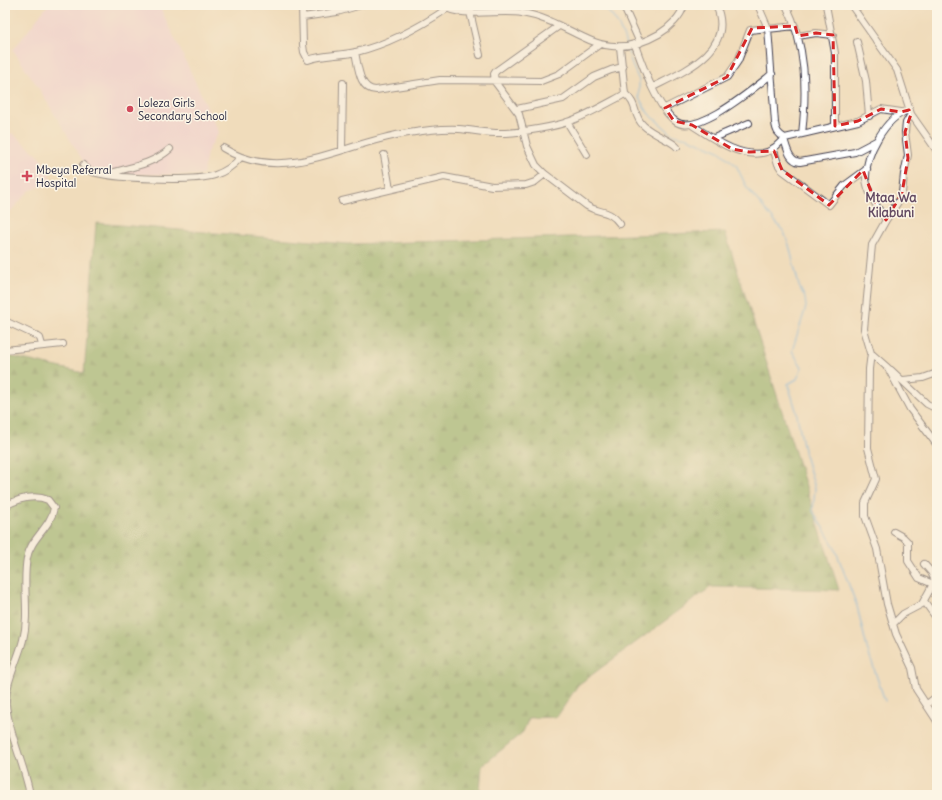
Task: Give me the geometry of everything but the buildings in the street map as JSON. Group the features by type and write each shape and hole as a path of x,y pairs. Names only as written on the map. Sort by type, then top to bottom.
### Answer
{"street":[{"path":"302,5 304,52 308,60 315,57 356,52 403,35 448,8"},
{"path":"303,17 337,12 361,5"},
{"path":"441,5 448,8 470,12 522,13 559,26 600,44 620,47 635,45 667,28 678,17 684,5"},
{"path":"623,5 635,45 653,87 674,121 681,124 692,125 738,151 759,153 767,152 784,139 858,121 881,109 910,112"},
{"path":"653,87 693,66 708,53 721,29 721,18 716,5"},
{"path":"758,5 768,29 776,130 784,139 791,158 795,162 800,162 855,152 876,141"},
{"path":"786,5 796,26 806,85 802,134"},
{"path":"826,5 833,35 836,73 835,126"},
{"path":"851,5 897,70 910,112 937,151"},
{"path":"470,12 480,55"},
{"path":"559,26 496,71 494,74 495,82 516,109 521,118 529,151 536,165 545,174 587,206 606,211 620,224"},
{"path":"665,108 722,81 733,70 750,30 796,26"},
{"path":"798,36 816,33 833,35"},
{"path":"858,42 866,81 869,116"},
{"path":"356,52 361,79 364,84 373,90 440,80 532,82 549,79 571,67 600,44"},
{"path":"620,47 625,94 634,104 639,120 652,132 674,143 677,147"},
{"path":"516,109 563,99 594,77 611,70 623,68"},
{"path":"692,125 741,99 772,74"},
{"path":"342,83 342,149"},
{"path":"223,148 240,158 265,162 304,162 342,149 420,131 454,129 500,133 567,122 625,94"},
{"path":"886,220 878,208 866,180 867,169 879,134 901,112"},
{"path":"910,112 906,123 905,132 908,158 904,174 902,193 900,200 876,236 871,253 864,325 871,353 869,369 868,448 876,479 864,508 869,528 877,549 887,604 893,624 912,668 916,689 937,721"},
{"path":"567,122 587,155"},
{"path":"714,138 749,123"},
{"path":"773,148 778,164 782,170 796,178 829,205 844,186 867,169"},
{"path":"105,174 147,164 159,158 170,149"},
{"path":"384,155 390,189"},
{"path":"83,165 89,170 105,174 142,178 208,176 229,167 240,158"},
{"path":"342,201 444,177 492,186 526,185 535,182 545,174"},
{"path":"5,321 37,336 40,338 42,345"},
{"path":"5,350 42,345 64,344"},
{"path":"871,353 903,380 927,404 937,409"},
{"path":"888,368 906,401 937,445"},
{"path":"903,380 923,378 937,373"},
{"path":"5,506 21,499 35,497 48,500 54,508 49,520 30,547 26,559 26,628 6,697 8,713 30,795"},
{"path":"894,532 908,542 908,561 919,578 936,584"},
{"path":"924,564 931,572 936,584"},
{"path":"893,624 904,614 924,602 936,584"},
{"path":"924,602 937,620"},
{"path":"926,704 937,696"}],"highlighted area":[{"path":"795,26 798,36 816,33 833,35 835,126 858,121 881,109 901,112 909,110 911,114 905,132 908,158 902,193 886,220 875,202 863,170 829,205 782,170 774,151 749,152 732,149 692,125 674,121 665,108 727,77 752,28"}],"shaded area":[{"name":"Loleza Girls Secondary School","path":"48,5 159,5 219,132 207,152 203,175 91,174 38,87 13,50"},
{"name":"Mbeya Referral Hospital","path":"12,133 39,156 47,167 52,185 44,185 29,191 8,214 5,211 5,136"}],"green space":[{"path":"96,223 348,244 725,232 839,590 711,587 578,685 557,717 529,718 523,732 482,766 480,792 475,795 5,795 5,355 84,373"}],"waterway":[{"path":"598,5 612,16 619,27 626,44"},
{"path":"627,48 632,65 639,80 639,98 648,113 673,135 688,138 719,151 736,165 747,188 784,232 789,245 799,286 805,298 806,307 792,351 802,367 797,379 788,384 796,410 805,455 815,488 813,511 834,546 857,606 867,648 885,701"}],"place":[{"name":"Loleza Girls Secondary School","path":"130,109"},
{"name":"Mbeya Referral Hospital","path":"27,176"}],"district":[{"name":"Mtaa Wa Kilabuni","path":"891,204"}]}
